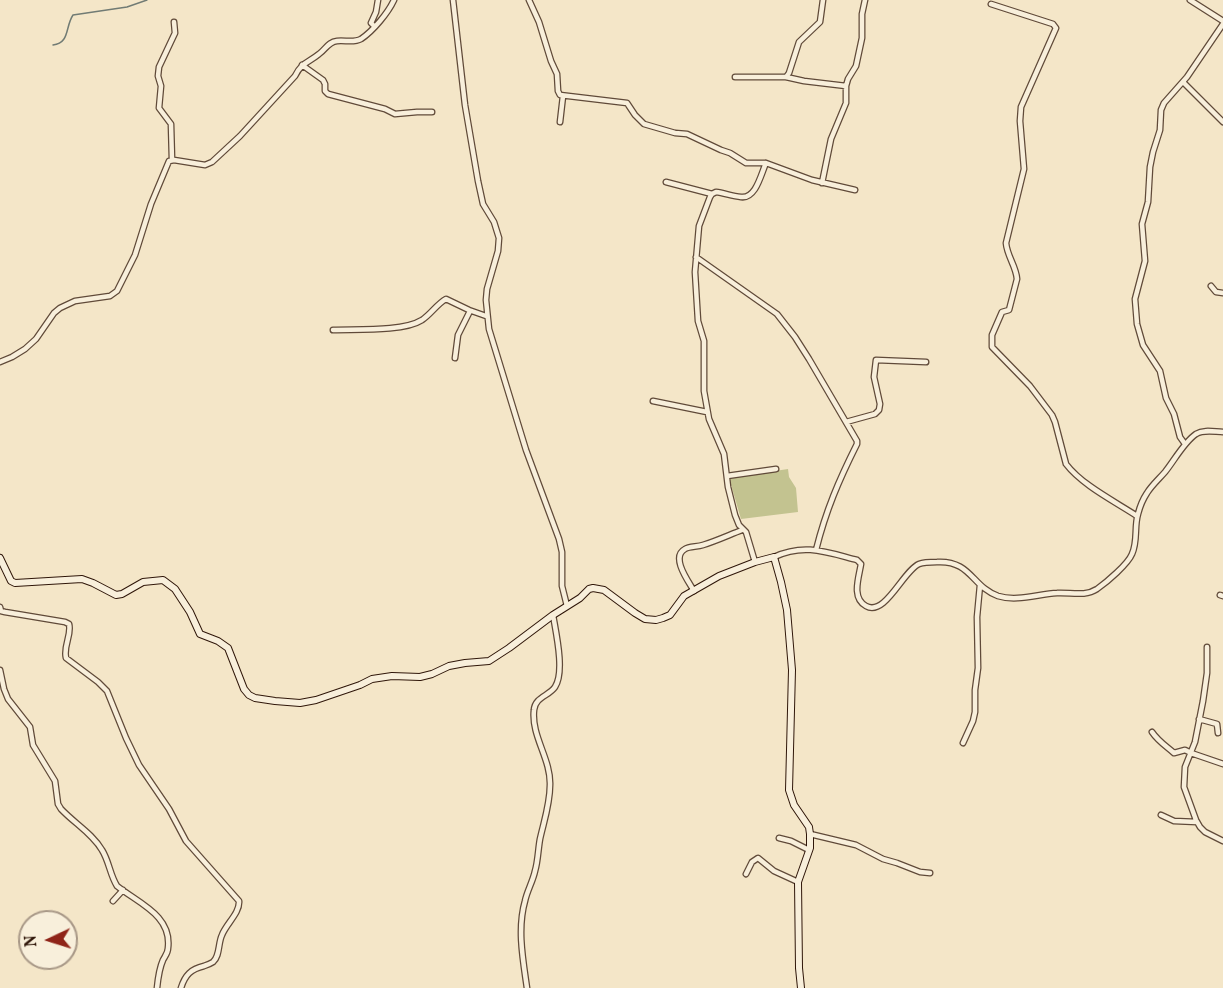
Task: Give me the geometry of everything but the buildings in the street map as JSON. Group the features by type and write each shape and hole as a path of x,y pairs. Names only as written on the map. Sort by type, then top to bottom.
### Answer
{"street":[{"path":"374,26 371,22 378,0"},
{"path":"0,362 25,349 36,339 60,308 75,301 110,296 117,291 135,255 151,204 167,164 172,160 205,165 216,159 255,120 307,60 319,54 331,43 361,38 385,15 394,0"},
{"path":"453,0 465,105 478,182 483,204 494,222 499,238 498,251 486,289 486,316 513,410 561,546 562,586 567,606"},
{"path":"529,0 557,74 558,91 563,96 627,103 644,124 673,133 687,134 728,152 748,164 766,163 810,180 855,190"},
{"path":"786,77 799,42 820,22 823,0"},
{"path":"822,183 831,139 846,101 848,79 856,66 862,38 862,14 865,0"},
{"path":"1185,444 1180,437 1174,414 1166,398 1160,371 1143,345 1137,324 1135,299 1145,261 1142,224 1148,202 1150,167 1160,130 1161,110 1164,103 1183,82 1223,22 1190,0"},
{"path":"991,4 1053,24 1056,28 1021,107 1024,169 1006,243 1017,277 1009,310 1002,312 992,335 992,347 1029,386 1052,415 1069,468 1137,516"},
{"path":"172,160 171,124 159,108 158,73 175,33 174,22"},
{"path":"302,65 323,80 325,91 328,94 385,109 395,114 417,111 432,112"},
{"path":"735,77 786,77 846,86"},
{"path":"1183,82 1223,122"},
{"path":"560,122 563,96"},
{"path":"666,182 712,194 721,193 742,197 750,195 754,190 766,163"},
{"path":"712,194 706,203 699,226 696,257 695,284 698,324 704,340 704,391 712,428 723,451 735,515 742,530 746,532 755,562"},
{"path":"696,257 777,314 809,359 856,439 857,444 826,512 816,550"},
{"path":"1211,286 1216,292 1223,293"},
{"path":"333,330 391,328 409,325 420,321 446,299 486,316"},
{"path":"455,358 458,335 470,311"},
{"path":"846,422 875,414 879,410 880,404 874,377 876,360 926,362"},
{"path":"653,401 707,412"},
{"path":"0,558 11,581 15,583 82,579 116,594 122,594 142,582 163,580 175,589 190,612 200,634 228,648 246,692 255,698 300,703 316,700 372,679 392,676 420,677 449,666 489,661 589,589 604,590 641,617 656,620 670,615 684,596 719,576 786,551 816,550 859,562 861,564 857,591 866,606 873,608 884,604 905,575 919,564 946,561 964,568 980,585 999,596 1012,598 1058,593 1084,594 1096,590 1132,556 1137,516 1143,500 1180,454 1185,444 1197,433 1223,432"},
{"path":"727,476 776,469"},
{"path":"694,591 680,566 682,551 742,530"},
{"path":"774,557 782,582 787,610 792,670 789,790 794,805 810,834 809,850 798,882 801,988"},
{"path":"963,743 975,712 980,585"},
{"path":"0,614 1,607"},
{"path":"1,607 1,610 5,612 69,624 66,658 107,691 139,765 169,809 186,841 239,901 238,908 221,937 215,959 210,964 190,971 181,988"},
{"path":"527,988 522,918 524,902 536,869 550,784 546,760 535,728 533,711 536,703 554,690 558,679 559,655 553,615"},
{"path":"1207,647 1207,674 1195,742 1185,767 1184,787 1202,830 1223,841"},
{"path":"0,670 8,699 30,727 33,745 55,781 58,804 61,809 98,843 107,859 115,884 162,920 168,949 160,970 157,988"},
{"path":"1199,719 1216,723 1218,734"},
{"path":"1152,732 1157,741 1165,744 1174,753 1184,750 1223,764"},
{"path":"1161,815 1174,821 1197,822"},
{"path":"810,834 856,845 886,860 920,872 930,873"},
{"path":"779,838 809,850"},
{"path":"746,874 752,862 758,858 774,871 798,882"},
{"path":"113,901 123,890"}],"green space":[{"path":"788,469 789,477 796,488 798,512 741,519 729,478"}],"waterway":[{"path":"53,45 65,38 73,15 127,7 147,0"}]}
